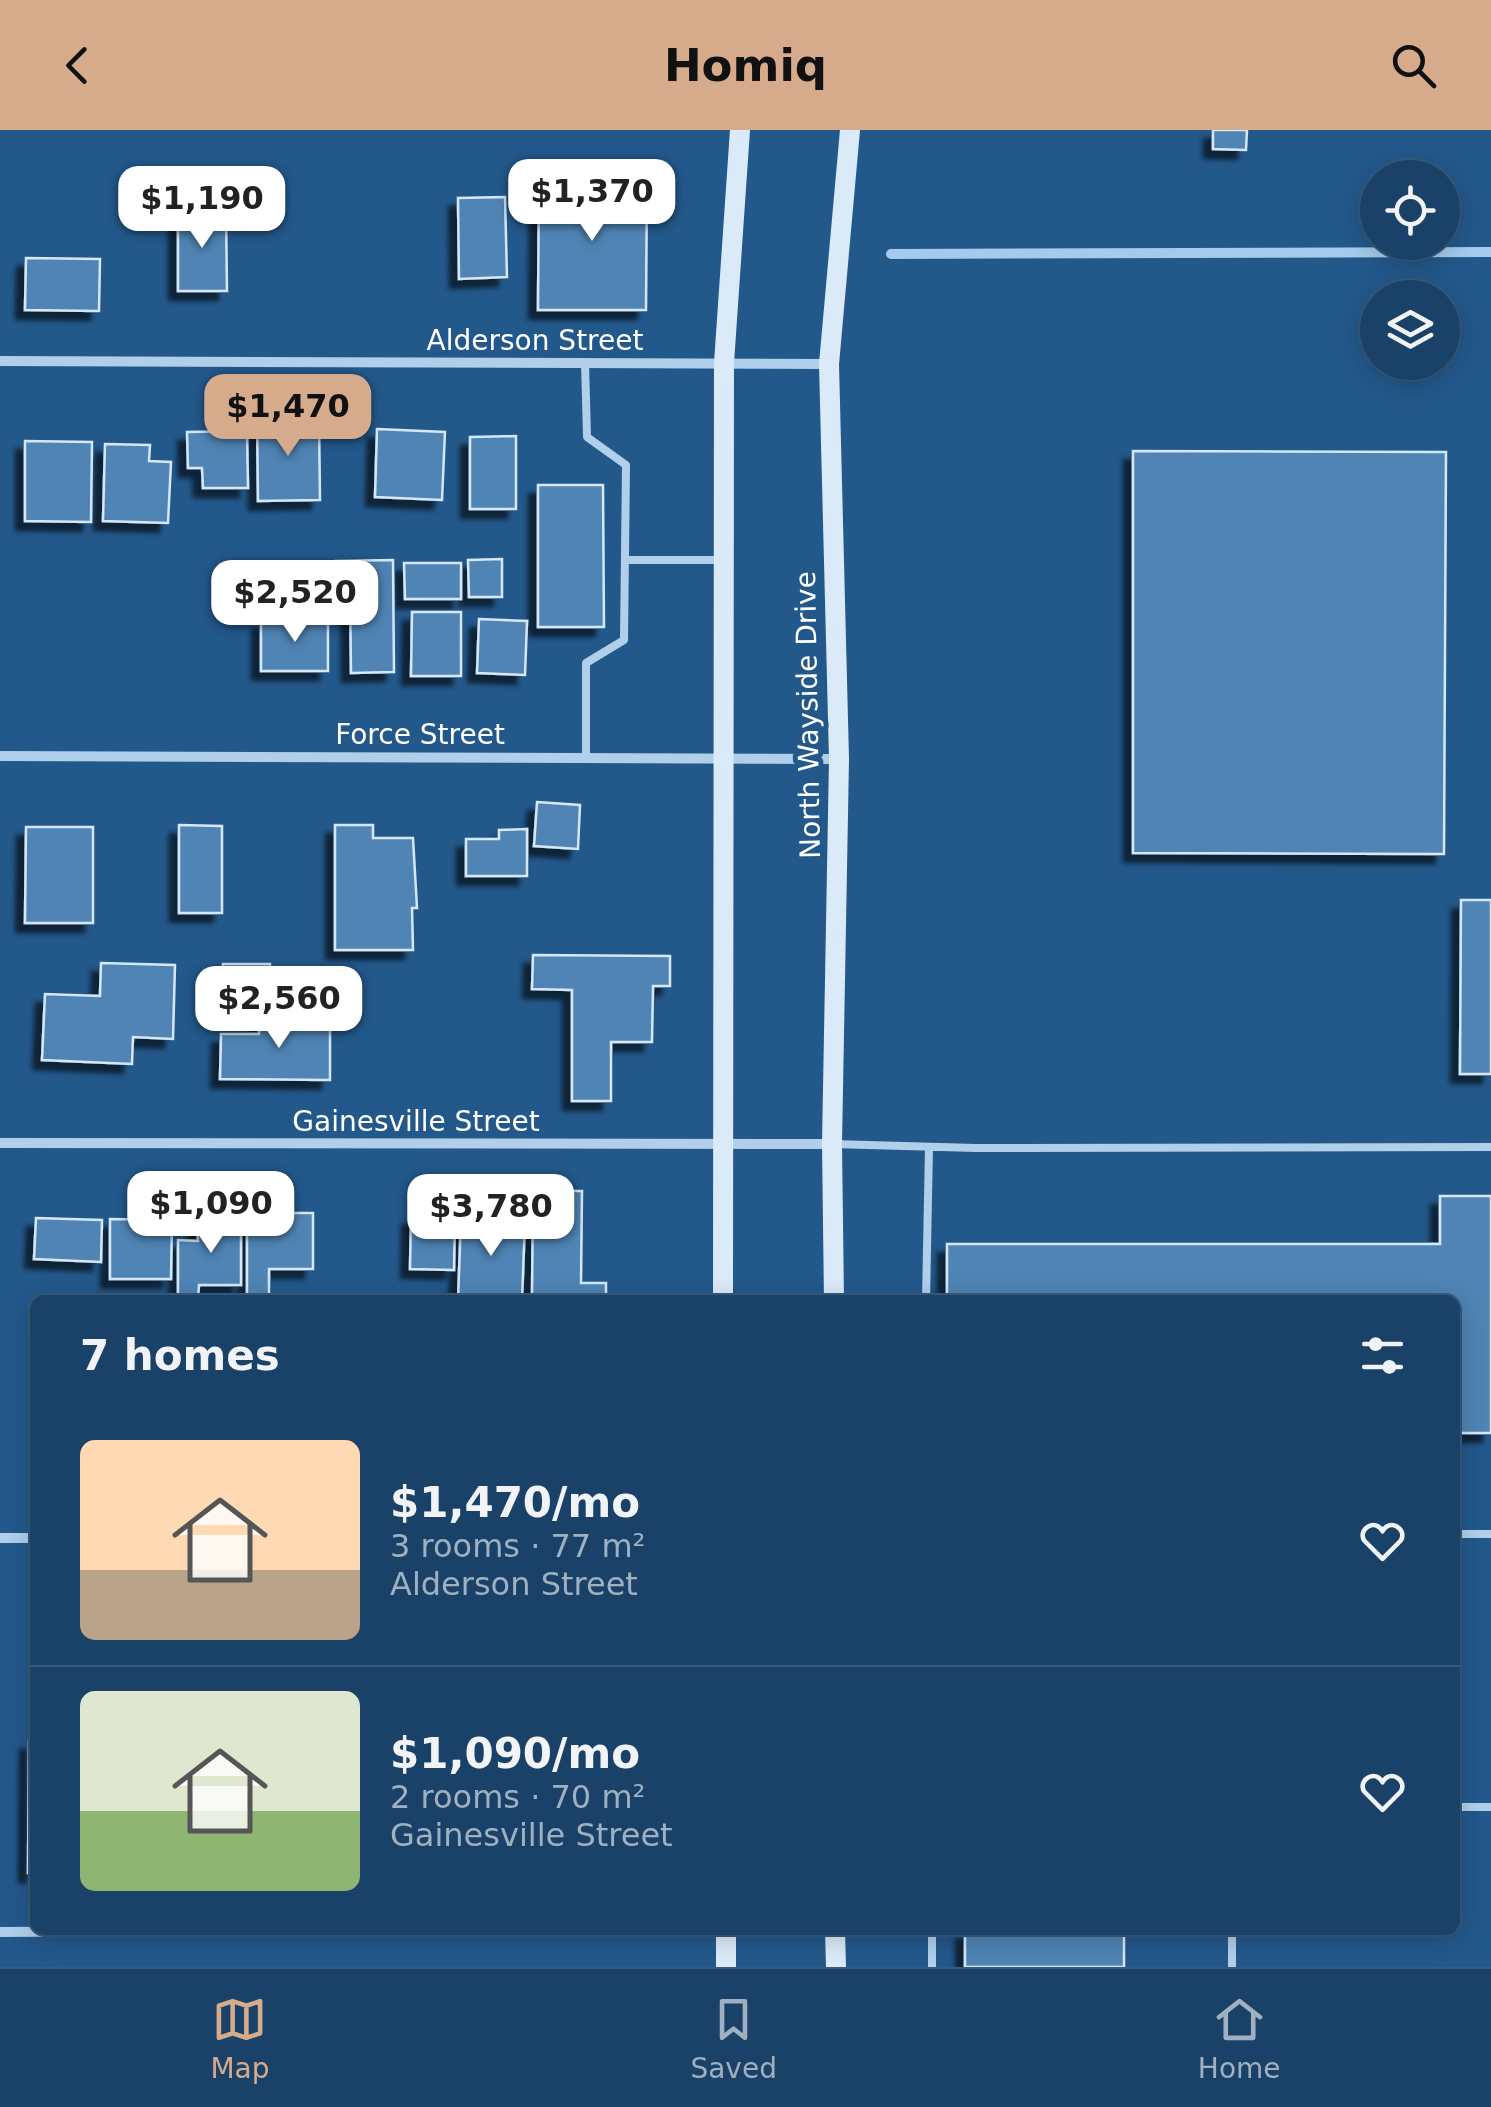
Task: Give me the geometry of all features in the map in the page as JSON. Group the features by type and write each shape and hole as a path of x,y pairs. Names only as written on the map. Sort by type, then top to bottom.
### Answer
{"main road":[{"path":"724,1295 724,363 740,130"},
{"name":"North Wayside Drive","path":"834,1295 832,1144 839,759 830,364 850,130"},
{"path":"726,1935 726,1967"},
{"path":"836,1935 836,1967"}],"street":[{"name":"Alderson Street","path":"0,361 830,364"},
{"name":"Force Street","path":"0,756 839,759"},
{"name":"Gainesville Street","path":"0,1143 832,1144"},
{"path":"0,1538 30,1538"},
{"path":"0,1932 30,1932"}],"lane":[{"path":"585,362 587,437 626,465 624,640 586,663 586,756"},
{"path":"625,560 722,560"},
{"path":"832,1144 1491,1147"},
{"path":"926,1295 929,1146"},
{"path":"1460,1534 1491,1534"},
{"path":"1460,1807 1491,1807"},
{"path":"932,1935 932,1967"},
{"path":"1232,1935 1232,1967"}],"building":[{"path":"1213,130 1247,130 1246,150 1213,149"},
{"path":"182,172 248,172 248,206 183,206"},
{"path":"539,178 647,179 646,310 538,310"},
{"path":"505,197 507,277 459,279 458,198"},
{"path":"178,210 226,210 227,291 178,291"},
{"path":"26,258 100,259 99,311 25,310"},
{"path":"319,417 320,500 258,501 257,418"},
{"path":"377,429 445,432 442,500 375,497"},
{"path":"247,431 248,488 203,488 202,468 188,468 187,432"},
{"path":"516,436 516,509 470,509 470,437"},
{"path":"25,441 92,442 91,522 25,521"},
{"path":"105,444 150,445 149,461 171,462 168,523 103,521"},
{"path":"1133,451 1446,452 1444,854 1133,853"},
{"path":"538,485 603,485 604,627 538,627"},
{"path":"502,559 502,597 469,597 468,560"},
{"path":"393,560 394,672 351,673 350,589 336,590 336,561"},
{"path":"404,563 461,563 461,599 405,599"},
{"path":"412,612 461,612 461,676 411,676"},
{"path":"328,619 328,671 261,671 261,620"},
{"path":"479,619 527,621 525,675 477,673"},
{"path":"537,802 580,805 578,849 534,846"},
{"path":"179,825 222,826 222,913 179,913"},
{"path":"335,825 373,825 373,838 413,838 417,908 412,908 413,950 335,950"},
{"path":"26,827 93,827 93,923 25,923"},
{"path":"527,829 527,876 466,876 466,839 499,839 499,830"},
{"path":"1461,900 1491,900 1491,1074 1460,1074"},
{"path":"533,955 670,956 670,986 653,986 652,1042 611,1042 611,1101 572,1101 572,990 532,989"},
{"path":"101,963 175,965 173,1039 133,1037 132,1064 42,1060 45,994 100,996"},
{"path":"223,964 270,964 269,1011 223,1011"},
{"path":"259,1017 330,1017 330,1080 220,1079 221,1034 259,1034"},
{"path":"533,1191 582,1191 581,1283 606,1283 606,1295 532,1295"},
{"path":"1440,1196 1491,1196 1491,1433 1460,1433 1460,1295 947,1295 947,1244 1440,1244"},
{"path":"247,1213 313,1213 313,1269 269,1269 269,1295 247,1295"},
{"path":"411,1216 455,1218 454,1270 410,1269"},
{"path":"36,1218 102,1220 101,1262 34,1259"},
{"path":"197,1218 241,1218 241,1285 199,1285 198,1295 178,1295 178,1240 198,1241"},
{"path":"461,1218 525,1220 522,1295 458,1295"},
{"path":"110,1219 172,1220 171,1279 110,1279"},
{"path":"29,1741 30,1741 30,1873"},
{"path":"965,1935 1124,1935 1124,1967 965,1967"}],"waterway":[{"path":"891,254 1491,252"}]}
